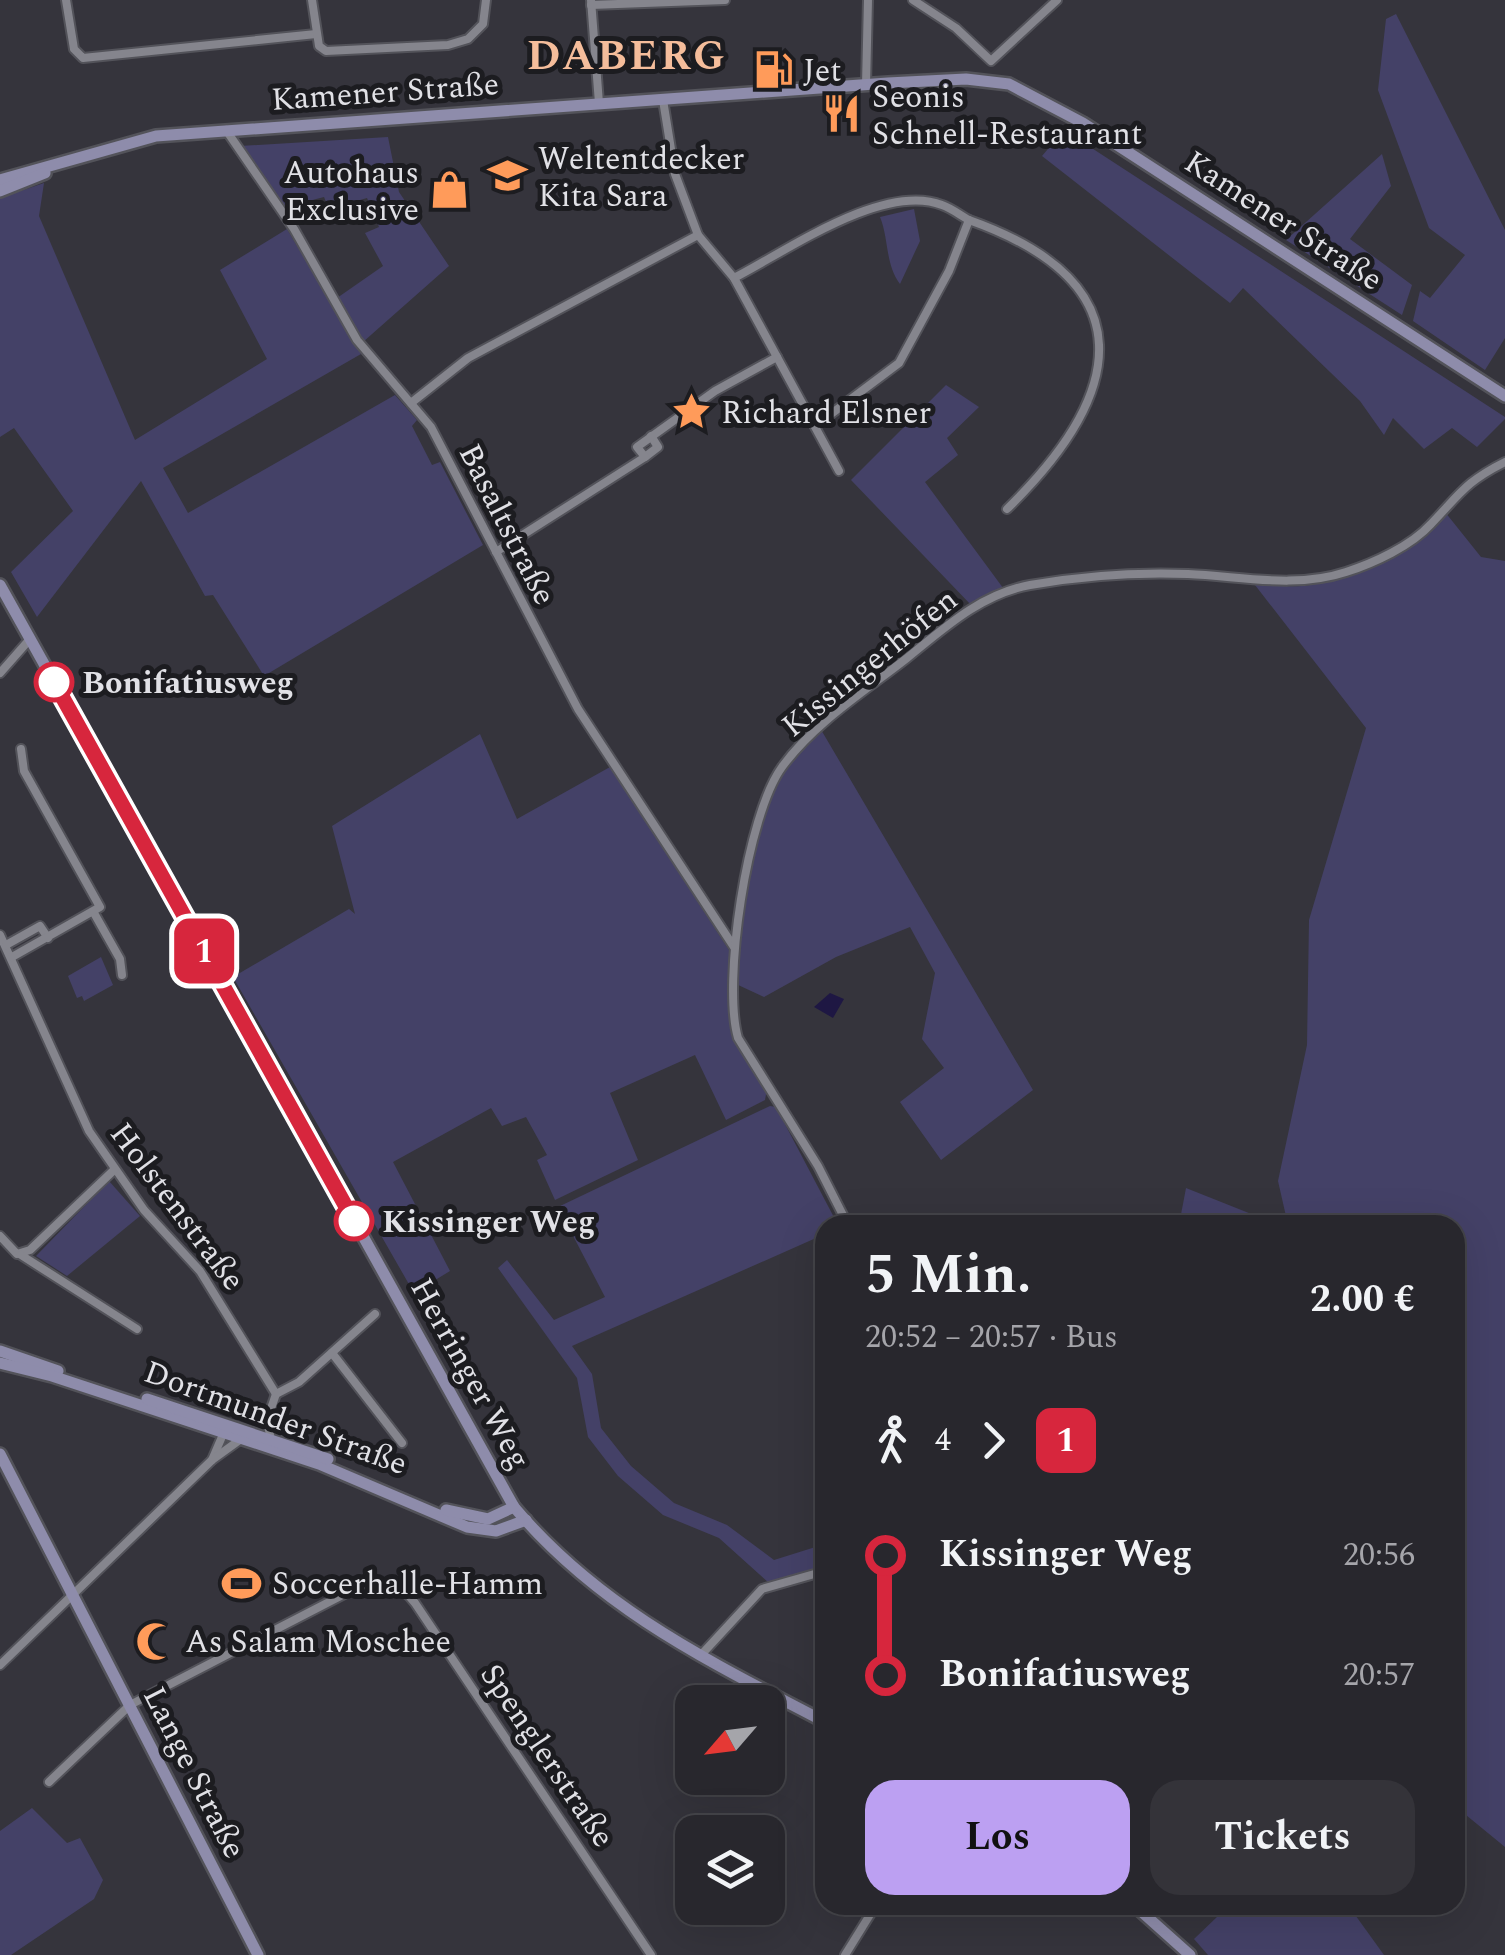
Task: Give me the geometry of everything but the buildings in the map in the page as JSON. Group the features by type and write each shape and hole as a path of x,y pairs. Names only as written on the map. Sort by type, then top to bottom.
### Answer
{"main road":[{"name":"Kamener Straße","path":"0,180 156,136 966,79 1022,88 1505,396"},
{"name":"Kamener Straße","path":"0,191 80,156"},
{"name":"Herringer Weg","path":"0,585 514,1506"},
{"name":"Dortmunder Straße","path":"0,1351 227,1428"},
{"name":"Dortmunder Straße","path":"0,1364 271,1440 377,1478 457,1515 488,1519 514,1506"},
{"name":"Dortmunder Straße","path":"246,1433 467,1527 496,1532 526,1520"},
{"name":"Lange Straße","path":"0,1454 258,1955"},
{"path":"514,1506 595,1589 702,1655 815,1717"},
{"path":"1145,1915 1190,1955"}],"street":[{"path":"66,0 76,55 316,34"},
{"path":"312,0 318,46 326,52 457,44 483,24 486,0"},
{"path":"599,103 591,2 726,0"},
{"path":"866,85 868,0"},
{"path":"913,0 956,28 987,60 1000,56 1057,0"},
{"path":"664,100 676,174 698,234 734,278 839,471"},
{"name":"Basaltstraße","path":"226,130 294,228 357,340 431,428 533,631 578,709 735,949"},
{"path":"734,278 874,208 916,201 940,203 969,220 1015,236 1057,263 1086,296 1100,335 1095,381 1071,432 1007,509"},
{"path":"816,426 899,363 949,270 969,220"},
{"path":"411,403 485,348 698,234"},
{"path":"496,552 645,457 637,447 715,391 777,357"},
{"name":"Kissingerhöfen","path":"843,1215 818,1166 738,1038 733,1019 735,949 754,834 781,768 833,716 973,607 1026,586 1108,575 1186,574 1277,580 1345,572 1409,541 1430,526 1453,495 1505,462"},
{"path":"2,666 30,639"},
{"path":"12,957 100,908 24,772 21,750"},
{"path":"94,913 120,959 122,975"},
{"path":"2,942 40,926 48,938"},
{"name":"Holstenstraße","path":"2,942 12,957 69,1092 114,1170 200,1270 276,1394"},
{"path":"22,1255 114,1170"},
{"path":"0,1236 22,1255 137,1330"},
{"path":"271,1440 267,1420 276,1394 300,1382 375,1314"},
{"path":"332,1353 402,1444"},
{"path":"0,1664 212,1460 267,1420"},
{"path":"212,1460 227,1428"},
{"path":"702,1655 762,1590 815,1575"},
{"name":"Spenglerstraße","path":"48,1782 130,1705 360,1586 380,1581 394,1584 416,1602 651,1955"},
{"path":"845,1955 870,1915"}],"shaded area":[{"path":"1396,14 1505,230 1505,338 1485,370 1413,321 1420,291 1430,298 1465,255 1429,228 1378,90 1386,19"},
{"path":"1064,130 1505,419 1477,447 1452,428 1424,449 1393,418 1384,435 1360,401 1243,288 1230,303 1042,156"},
{"path":"388,137 399,192 449,266 363,342 337,298 383,266 365,233 379,227 367,198 329,209 324,197 282,208 240,146"},
{"path":"1382,154 1391,186 1350,239 1412,285 1402,315 1286,240"},
{"path":"44,183 39,216 135,440 267,359 220,270 287,229 361,354 163,468 188,513 395,395 417,420 412,426 432,465 440,462 483,545 264,676 213,595 205,596 141,481 37,617 11,572 73,511 14,428 0,437 0,198"},
{"path":"914,209 920,241 900,284 892,268 880,217"},
{"path":"946,385 979,407 947,438 958,455 925,482 1006,592 973,607 851,480"},
{"path":"1445,512 1481,557 1505,561 1505,1847 1465,1814 1465,1215 1286,1215 1278,1181 1307,1045 1309,920 1366,728 1255,585 1310,585 1346,576 1403,550 1434,526"},
{"path":"820,728 1033,1090 941,1160 900,1102 944,1068 922,1039 935,973 910,927 836,957 764,997 736,984 741,909 757,823 774,781"},
{"path":"480,734 517,819 610,767 729,950 732,1038 767,1089 765,1100 726,1120 695,1055 610,1093 638,1160 555,1200 537,1160 547,1155 526,1117 502,1126 491,1108 393,1162 450,1271 414,1293 233,977 349,909 355,914 332,826"},
{"path":"101,957 113,985 84,1001 82,996 77,998 68,976"},
{"path":"830,993 844,999 833,1018 814,1007"},
{"path":"770,1106 776,1107 833,1215 815,1215 815,1238 572,1346 592,1374 601,1428 631,1466 674,1503 727,1525 774,1560 815,1547 815,1568 769,1583 719,1538 663,1515 618,1476 588,1437 577,1378 498,1268 507,1260 554,1320 605,1297 558,1207"},
{"path":"109,1181 140,1216 67,1276 36,1256"},
{"path":"1186,1188 1254,1215 1181,1215"},
{"path":"32,1808 67,1843 80,1838 103,1880 94,1899 11,1955 0,1955 0,1831"},
{"path":"1355,1915 1384,1955 1208,1955 1194,1939 1218,1916"}],"bus line":[{"name":"1","path":"54,682 354,1221"}],"place":[{"name":"Jet","path":"773,70"},
{"name":"Seonis Schnell-Restaurant","path":"842,114"},
{"name":"Weltentdecker Kita Sara","path":"508,176"},
{"name":"Autohaus Exclusive","path":"449,190"},
{"name":"Richard Elsner","path":"691,412"},
{"name":"Bonifatiusweg","path":"54,682"},
{"name":"Kissinger Weg","path":"354,1221"},
{"name":"Soccerhalle-Hamm","path":"242,1583"},
{"name":"As Salam Moschee","path":"155,1641"}],"district":[{"name":"DABERG","path":"627,54"}]}
